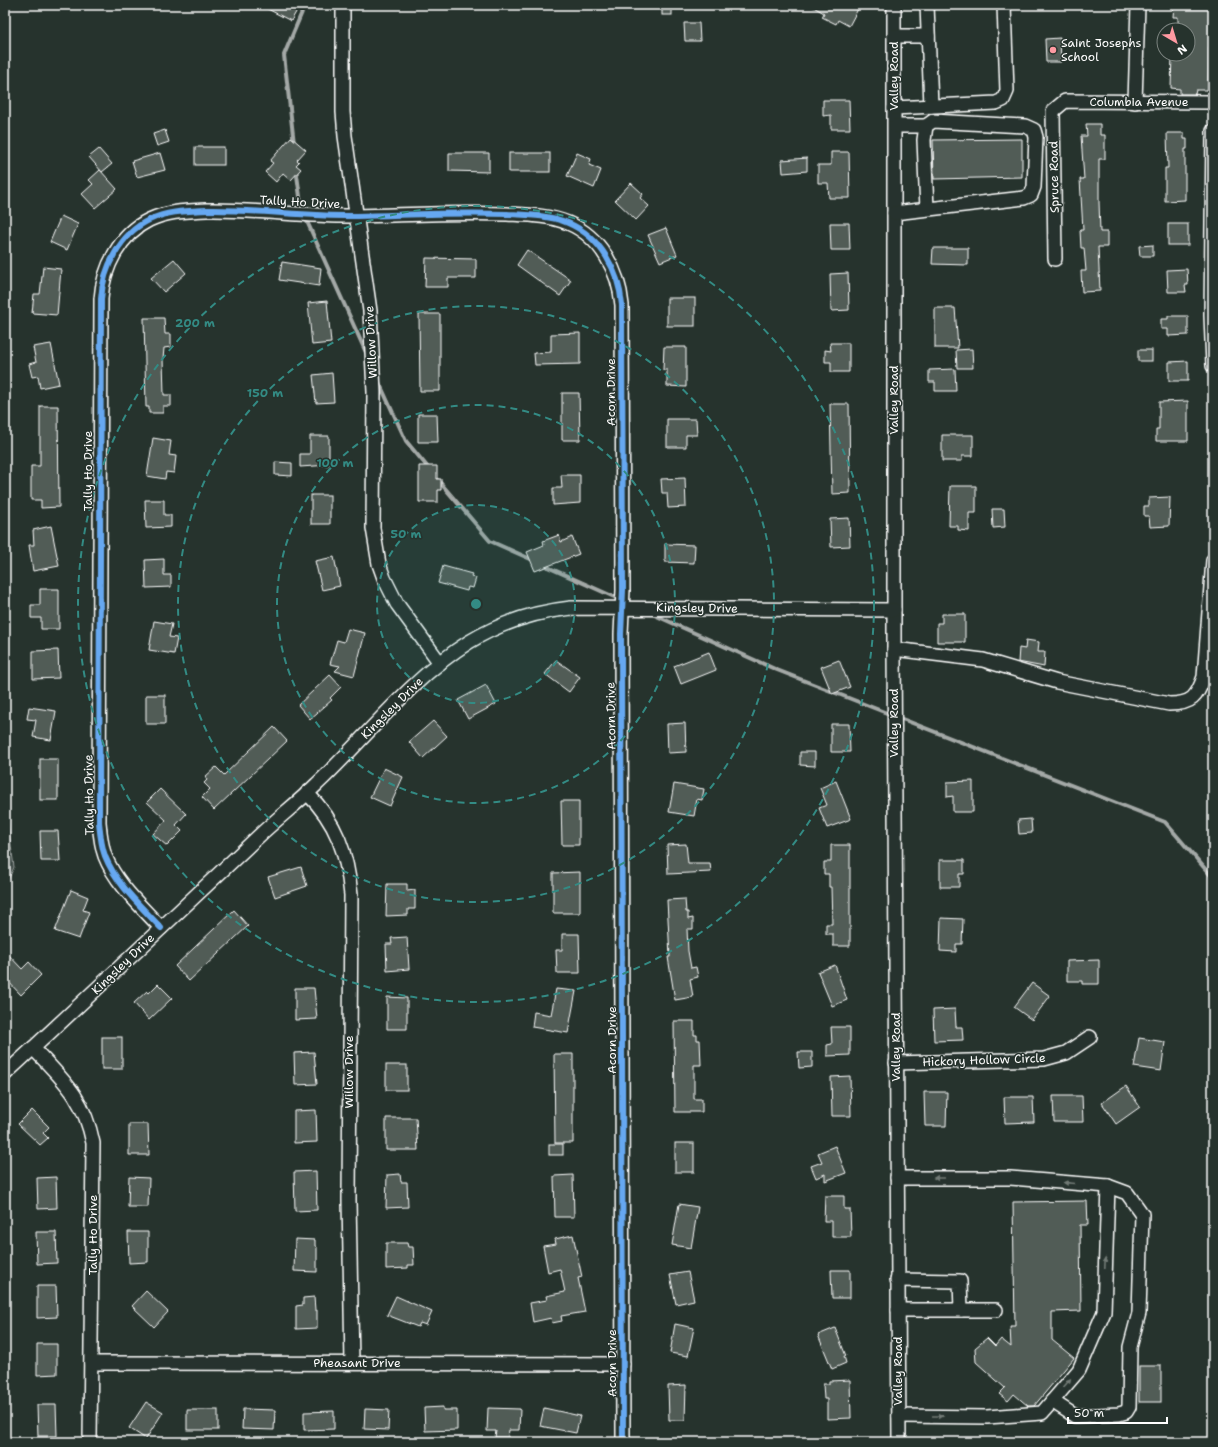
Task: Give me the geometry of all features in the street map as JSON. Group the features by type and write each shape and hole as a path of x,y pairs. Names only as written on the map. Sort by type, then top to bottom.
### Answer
{"street":[{"name":"Willow Drive","path":"343,5 343,112 370,312 374,392 373,528 379,564 396,604 440,663"},
{"name":"Valley Road","path":"894,5 894,649 899,1442"},
{"path":"926,5 931,106"},
{"path":"894,108 996,103 1003,100 1007,91 1004,5"},
{"path":"1135,102 1138,5"},
{"path":"894,36 928,36"},
{"name":"Columbia Avenue","path":"1065,101 1213,102"},
{"name":"Spruce Road","path":"1056,259 1053,111 1065,101"},
{"path":"894,126 926,126 933,121 1025,126 1034,130 1036,138 1034,187 1031,195 1024,198 894,213"},
{"path":"926,126 924,140 927,209"},
{"path":"1213,131 1213,366"},
{"name":"Tally Ho Drive","path":"161,928 123,887 112,870 102,843 99,822 101,299 104,280 112,258 120,245 130,234 147,221 159,215 177,211 226,210 357,216"},
{"name":"Acorn Drive","path":"357,216 493,213 534,215 568,223 582,230 601,249 618,280 622,305 623,607 621,634 623,1442"},
{"path":"894,649 983,660 1058,682 1169,704 1182,704 1192,699 1199,690 1204,677 1213,560"},
{"name":"Kingsley Drive","path":"5,1074 307,793 408,691 440,663 482,635 502,625 534,614 571,608 623,607 894,610"},
{"name":"Willow Drive","path":"307,793 319,805 333,824 339,837 346,862 351,895 349,1200 352,1363"},
{"name":"Hickory Hollow Circle","path":"896,1063 1054,1058 1066,1053 1090,1037"},
{"name":"Tally Ho Drive","path":"33,1048 77,1097 89,1122 93,1143 90,1442"},
{"path":"897,1178 1010,1178 1108,1186 1127,1193 1142,1214 1139,1312 1130,1347 1129,1407 1126,1412 1119,1414 1076,1416 1052,1401"},
{"path":"898,1416 987,1416 1042,1413 1078,1370 1104,1312 1108,1186"},
{"path":"897,1280 960,1281 961,1310"},
{"path":"898,1310 996,1310"},
{"name":"Pheasant Drive","path":"91,1364 623,1364"}],"shaded area":[{"path":"5,803 14,867 5,887"}],"building":[{"path":"260,5 300,5 291,21"},
{"path":"662,5 672,5 672,15 662,15"},
{"path":"810,5 850,5 858,9 849,26 838,20 836,24 822,17 824,13"},
{"path":"1174,5 1210,5 1210,12 1213,12 1213,47 1209,47 1208,90 1196,90 1195,94 1180,94 1180,89 1171,88 1172,62 1196,62 1196,22 1178,22 1178,17 1173,17"},
{"path":"684,23 699,23 700,41 685,41"},
{"name":"Saint Josephs School","path":"1060,38 1061,62 1046,62 1045,39"},
{"path":"823,100 849,100 850,129 831,129 831,115 823,116"},
{"path":"1086,124 1100,124 1100,135 1105,135 1105,159 1099,159 1099,202 1100,232 1107,232 1107,247 1098,247 1100,291 1082,292 1081,271 1086,271 1084,248 1081,248 1080,230 1083,230 1080,179 1084,179 1081,136 1087,136"},
{"path":"165,130 169,142 157,146 153,134"},
{"path":"1167,133 1184,133 1184,139 1187,139 1187,149 1185,149 1185,200 1165,201 1165,168 1168,168"},
{"path":"291,137 306,150 297,160 299,162 296,165 301,169 291,180 283,173 276,182 265,172 273,163 270,161"},
{"path":"1022,139 1022,177 934,179 933,140"},
{"path":"195,147 224,147 224,165 195,165"},
{"path":"99,149 112,164 102,172 89,157"},
{"path":"831,152 849,152 850,198 829,198 828,183 818,183 818,165 831,165"},
{"path":"160,153 165,170 137,177 132,161"},
{"path":"449,153 489,153 489,172 449,171"},
{"path":"509,153 550,153 550,172 509,172"},
{"path":"577,153 591,159 589,165 601,170 594,188 567,176"},
{"path":"807,158 807,171 783,173 782,160"},
{"path":"100,170 117,189 95,208 82,194 93,184 89,180"},
{"path":"631,183 643,194 640,198 649,206 636,220 615,200"},
{"path":"61,216 78,224 67,250 50,242"},
{"path":"830,223 849,223 850,250 831,250"},
{"path":"1168,224 1188,224 1188,245 1168,245"},
{"path":"666,228 677,255 660,262 648,235"},
{"path":"1153,245 1153,256 1140,256 1139,246"},
{"path":"933,248 968,248 968,265 932,264"},
{"path":"527,250 571,280 560,296 517,265"},
{"path":"426,258 476,259 476,278 448,278 448,287 425,287"},
{"path":"174,259 186,273 164,292 151,278"},
{"path":"282,262 321,268 319,286 279,280"},
{"path":"43,267 61,269 57,315 32,313 34,294 40,294"},
{"path":"1187,269 1188,285 1185,285 1186,292 1168,292 1167,270"},
{"path":"848,273 849,310 831,311 830,274"},
{"path":"667,298 695,298 695,326 667,326"},
{"path":"327,301 331,343 312,345 308,303"},
{"path":"935,308 955,308 958,348 935,348"},
{"path":"419,314 440,314 440,391 420,391"},
{"path":"1168,316 1188,316 1188,335 1168,336 1168,329 1161,329 1161,319 1168,319"},
{"path":"144,318 164,318 165,334 171,334 171,347 164,348 163,359 164,395 171,395 171,406 163,406 163,413 149,413 149,407 146,407"},
{"path":"580,333 580,364 535,365 534,353 551,352 551,334"},
{"path":"830,343 849,343 849,372 831,372 831,362 825,362 825,350 831,351"},
{"path":"51,344 59,384 40,388 38,376 32,377 29,364 36,362 33,347"},
{"path":"664,347 686,347 686,387 667,386 667,370 663,370"},
{"path":"972,349 973,368 957,368 956,350"},
{"path":"1138,350 1152,350 1152,361 1138,361"},
{"path":"1188,361 1188,381 1169,381 1169,362"},
{"path":"955,369 956,391 935,391 935,382 929,382 929,370"},
{"path":"332,373 334,402 316,403 313,375"},
{"path":"562,393 579,393 580,440 562,440"},
{"path":"1188,401 1188,441 1156,441 1156,429 1159,429 1159,402"},
{"path":"830,404 849,404 850,493 832,494"},
{"path":"40,406 58,406 59,507 41,508 41,500 31,500 31,466 40,466"},
{"path":"418,414 437,414 438,442 418,442"},
{"path":"667,419 696,419 697,435 686,435 686,447 667,447"},
{"path":"942,435 973,435 973,456 962,456 962,461 942,461"},
{"path":"310,436 329,436 329,465 300,467 300,454 310,454"},
{"path":"153,438 171,441 169,455 176,456 174,473 166,472 165,479 147,476"},
{"path":"275,462 292,463 292,476 275,475"},
{"path":"419,466 437,466 437,479 441,479 441,490 438,490 438,502 419,502"},
{"path":"561,475 580,475 580,503 553,505 553,488 562,488"},
{"path":"685,478 686,507 668,508 667,493 662,493 661,479"},
{"path":"950,486 976,486 976,513 969,513 969,531 958,530 958,526 949,526"},
{"path":"311,495 330,495 330,524 311,524"},
{"path":"1170,497 1169,526 1150,527 1149,516 1144,516 1144,506 1149,506 1149,498"},
{"path":"145,500 164,500 164,515 171,515 171,527 146,528"},
{"path":"992,509 1004,509 1005,527 993,528"},
{"path":"849,518 850,546 831,547 830,519"},
{"path":"51,526 59,566 33,571 29,545 34,545 33,530"},
{"path":"559,535 561,542 572,537 579,554 535,571 527,552 544,545 543,541"},
{"path":"665,544 695,545 694,563 665,562"},
{"path":"334,557 340,586 322,590 315,561"},
{"path":"164,559 164,575 171,575 171,587 146,588 145,560"},
{"path":"443,566 472,574 471,576 476,578 473,588 468,587 467,591 438,583"},
{"path":"40,589 59,589 59,629 41,629 41,618 31,618 31,605 40,605"},
{"path":"942,614 965,614 965,642 937,642 937,623 942,623"},
{"path":"154,621 172,624 169,637 177,638 174,654 149,650"},
{"path":"348,629 365,633 354,676 335,671 340,666 330,664 337,640 344,642"},
{"path":"1026,640 1039,642 1038,652 1045,652 1044,667 1018,662 1019,648 1025,649"},
{"path":"58,650 59,678 33,679 33,651"},
{"path":"709,652 716,670 681,684 674,666"},
{"path":"556,660 580,677 569,692 545,674"},
{"path":"839,660 850,687 832,694 821,667"},
{"path":"330,675 341,687 330,698 332,700 310,719 298,705"},
{"path":"486,685 496,704 468,719 458,700"},
{"path":"146,695 165,695 165,724 146,724"},
{"path":"29,707 56,711 51,740 33,737 36,720 27,719"},
{"path":"433,721 447,736 423,758 409,742"},
{"path":"685,723 686,752 668,753 667,724"},
{"path":"831,724 849,724 850,752 831,752"},
{"path":"274,727 287,741 214,810 202,797 210,789 204,783 207,780 205,777 216,767 224,775"},
{"path":"800,752 815,752 815,766 800,765"},
{"path":"40,759 58,759 58,800 40,800"},
{"path":"384,768 403,777 390,806 370,797"},
{"path":"836,781 851,819 827,828 819,808 827,805 820,788"},
{"path":"973,781 973,812 953,812 953,796 947,797 947,782"},
{"path":"674,784 704,789 702,800 697,799 694,816 669,812"},
{"path":"160,789 186,814 176,825 182,831 167,846 153,834 166,820 147,802"},
{"path":"561,801 579,801 579,845 562,845"},
{"path":"1031,819 1032,833 1019,834 1018,820"},
{"path":"40,831 58,831 60,861 41,861"},
{"path":"686,844 688,863 710,863 711,872 668,874 667,845"},
{"path":"831,845 850,845 850,946 833,946 833,934 826,934 826,924 832,924 831,887 829,887 829,874 824,874 824,862 831,862"},
{"path":"940,860 964,860 964,874 959,874 959,887 940,887"},
{"path":"301,867 307,886 275,897 268,877"},
{"path":"580,872 580,913 553,913 553,873"},
{"path":"387,884 407,884 407,891 415,890 415,909 408,909 408,915 386,916"},
{"path":"71,890 88,897 83,910 89,912 79,939 55,931"},
{"path":"685,899 688,919 693,918 693,929 687,929 688,951 691,968 696,967 698,977 690,979 693,997 675,1000 668,957 670,957 667,900"},
{"path":"234,910 248,926 189,981 175,966"},
{"path":"941,918 963,919 962,944 956,944 956,952 940,951"},
{"path":"562,934 579,934 580,973 557,973 556,950 562,950"},
{"path":"407,937 409,969 387,971 386,944 392,944 391,938"},
{"path":"5,951 22,969 29,962 41,975 21,995 5,978"},
{"path":"1099,960 1099,984 1082,984 1082,981 1067,981 1067,961"},
{"path":"835,965 847,1000 832,1006 818,972"},
{"path":"1032,983 1050,996 1032,1020 1014,1007"},
{"path":"158,984 172,998 149,1020 134,1003 147,991 149,993"},
{"path":"295,988 314,988 317,1019 295,1020"},
{"path":"556,989 576,991 568,1033 532,1027 534,1012 551,1015"},
{"path":"387,997 407,998 407,1029 387,1029"},
{"path":"955,1009 956,1027 962,1027 963,1040 934,1041 933,1010"},
{"path":"674,1021 694,1021 694,1035 697,1035 697,1040 700,1040 701,1065 694,1065 694,1099 702,1099 702,1112 675,1112"},
{"path":"831,1027 850,1027 850,1055 827,1056 827,1045 832,1044"},
{"path":"102,1037 122,1037 122,1069 102,1069"},
{"path":"1139,1038 1165,1042 1161,1071 1134,1067"},
{"path":"314,1052 317,1084 295,1085 294,1053"},
{"path":"798,1052 812,1052 812,1067 799,1068"},
{"path":"554,1054 573,1054 573,1143 555,1143"},
{"path":"386,1065 407,1065 407,1090 386,1090"},
{"path":"850,1076 851,1116 832,1116 831,1077"},
{"path":"1126,1086 1140,1107 1116,1124 1102,1103"},
{"path":"924,1092 947,1092 946,1126 925,1126"},
{"path":"1053,1096 1082,1096 1083,1122 1054,1122"},
{"path":"1004,1097 1033,1097 1034,1122 1005,1123"},
{"path":"32,1110 49,1127 43,1133 48,1138 40,1145 18,1124"},
{"path":"316,1110 317,1142 294,1143 294,1111"},
{"path":"386,1118 416,1118 418,1150 386,1150"},
{"path":"129,1124 148,1124 149,1155 129,1155"},
{"path":"675,1143 694,1143 694,1172 675,1172"},
{"path":"549,1144 563,1144 563,1155 549,1155"},
{"path":"835,1146 846,1173 825,1181 825,1174 816,1178 811,1166 822,1162 818,1153"},
{"path":"316,1171 317,1210 295,1211 294,1172"},
{"path":"400,1174 401,1182 407,1182 408,1207 386,1208 387,1175"},
{"path":"573,1175 574,1217 555,1217 554,1176"},
{"path":"56,1177 57,1208 38,1209 37,1178"},
{"path":"129,1177 149,1178 148,1207 128,1207"},
{"path":"825,1196 844,1196 844,1209 850,1209 851,1237 832,1237 832,1221 824,1221"},
{"path":"1087,1201 1088,1225 1080,1225 1081,1311 1052,1312 1052,1340 1074,1358 1034,1406 1028,1406 1014,1394 1008,1401 999,1394 1005,1388 976,1362 975,1348 987,1338 995,1346 1001,1339 1011,1347 1010,1326 1015,1326 1013,1202"},
{"path":"679,1204 698,1207 691,1248 672,1245"},
{"path":"36,1232 56,1232 57,1263 37,1264"},
{"path":"128,1232 148,1232 148,1262 129,1263"},
{"path":"573,1235 582,1277 578,1278 585,1312 561,1316 562,1321 552,1323 551,1318 533,1322 530,1303 547,1300 546,1296 565,1292 560,1269 548,1272 543,1246 556,1244 555,1239"},
{"path":"295,1239 315,1240 315,1246 317,1247 317,1272 294,1271"},
{"path":"386,1243 407,1243 408,1247 413,1247 414,1265 408,1265 408,1268 386,1269"},
{"path":"831,1270 850,1270 850,1298 832,1298"},
{"path":"688,1272 694,1300 676,1304 670,1275"},
{"path":"37,1286 56,1286 57,1317 37,1318"},
{"path":"146,1291 168,1312 154,1327 132,1306"},
{"path":"396,1296 432,1312 426,1325 420,1323 418,1327 387,1315"},
{"path":"314,1297 315,1310 317,1310 317,1328 296,1329 296,1306 303,1305 303,1298"},
{"path":"675,1324 694,1328 688,1356 670,1353"},
{"path":"835,1328 846,1356 844,1356 846,1363 832,1369 818,1335"},
{"path":"37,1344 57,1344 57,1374 37,1375"},
{"path":"1139,1366 1161,1366 1161,1402 1139,1402"},
{"path":"850,1380 851,1418 827,1419 827,1399 824,1399 823,1384 829,1384 829,1381"},
{"path":"686,1385 685,1420 669,1420 668,1386"},
{"path":"146,1402 163,1412 146,1439 129,1428"},
{"path":"37,1405 56,1405 57,1436 38,1436"},
{"path":"443,1407 443,1410 457,1410 457,1430 425,1431 424,1408"},
{"path":"488,1408 520,1409 519,1430 509,1430 508,1437 495,1437 496,1431 487,1431"},
{"path":"544,1408 580,1416 576,1433 540,1426"},
{"path":"243,1409 275,1410 274,1430 242,1429"},
{"path":"365,1409 389,1410 388,1430 364,1429"},
{"path":"187,1410 218,1410 218,1430 187,1430"},
{"path":"334,1411 334,1429 304,1430 304,1412"}],"waterway":[{"path":"294,144 284,55 305,5"},
{"path":"296,168 302,211"},
{"path":"305,217 368,357"},
{"path":"378,380 406,441 430,470"},
{"path":"438,480 490,541 535,561"},
{"path":"543,565 621,600"},
{"path":"650,613 777,670 1165,822 1213,878"}],"cycle path":[{"path":"161,928 122,885 110,866 105,856 99,822 101,299 105,276 115,253 130,234 149,220 170,213 207,210 338,216 488,213 553,218 580,229 599,246 606,256 617,280 622,305 623,590 621,634 623,1442"}],"place":[{"name":"Saint Josephs School","path":"1053,50"}]}
